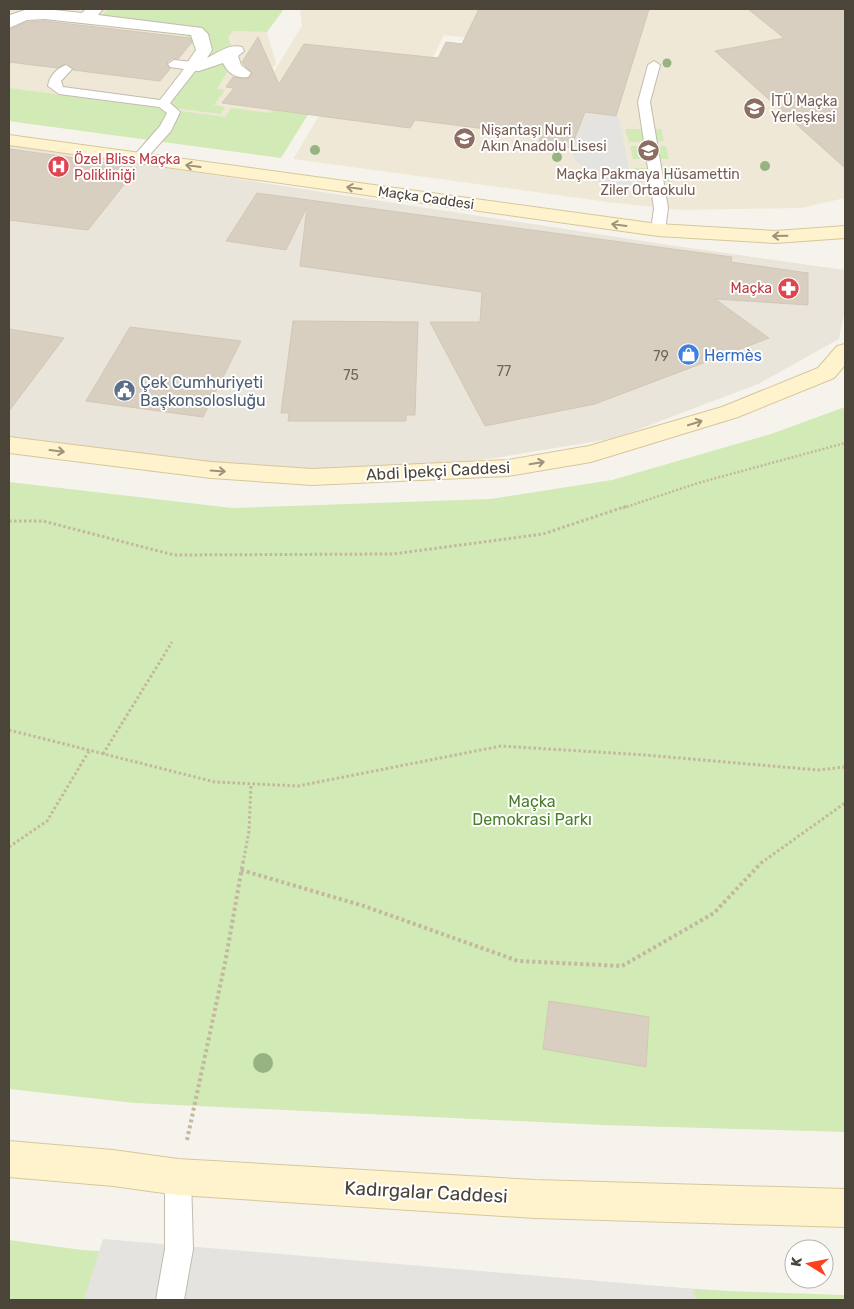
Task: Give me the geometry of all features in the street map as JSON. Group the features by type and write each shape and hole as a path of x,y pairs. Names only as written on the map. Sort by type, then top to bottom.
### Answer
{"main road":[{"name":"Maçka Caddesi","path":"9,140 658,230 738,236 840,236"},
{"name":"Abdi İpekçi Caddesi","path":"9,445 211,470 312,477 508,468 591,454 730,412 826,373 845,352"},
{"name":"Kadırgalar Caddesi","path":"9,1158 113,1168 178,1177 534,1199 845,1208"}],"street":[{"path":"12,19 65,13 90,13 196,31 200,34 204,50 193,66"},
{"path":"193,66 236,62"}],"lane":[{"path":"174,64 193,66"},
{"path":"163,104 193,66"},
{"path":"654,66 644,102 661,208 658,230"},
{"path":"66,69 56,80 54,86 60,90 163,104 174,112 166,128 139,158"},
{"path":"170,1300 179,1249 178,1177"}],"path":[{"path":"9,521 43,522 174,555 394,554 543,534 698,483 845,443"},
{"path":"103,754 172,642"},
{"path":"9,730 215,782 251,784 298,786 501,746 645,754 818,770 845,767"},
{"path":"9,847 47,821 89,751"},
{"path":"178,1177 225,963 249,832 251,784"},
{"path":"242,870 364,906 518,962 622,966 714,912 764,860 845,803"}],"shaded area":[{"path":"9,9 249,9 233,31 267,32 276,63 259,89 318,98 281,158 9,121"},
{"path":"300,9 845,9 845,198 801,208 681,210 608,202 293,159 330,98 264,88 302,26","holes":["444,35 514,43 416,91"]},
{"path":"582,112 619,117 632,186 570,178 585,168 575,161 571,148"},
{"path":"9,144 669,245 845,270 845,309 839,339 758,384 616,438 495,458 323,480 86,452 9,439"},
{"path":"103,1239 693,1289 696,1300 84,1300"}],"green space":[{"path":"108,9 284,9 267,32 233,31 228,37 241,71 229,69 217,89 225,90 214,105 225,107 221,114 174,108 168,102 210,46 181,43 187,35 95,23"},
{"path":"9,88 225,117 231,108 270,113 284,93 318,98 281,158 9,121"},
{"path":"625,129 661,129 664,141 629,142"},
{"path":"630,146 666,146 669,159 633,159"},
{"path":"634,168 670,168 674,182 637,182"},
{"name":"Maçka Demokrasi Parkı","path":"845,407 845,1132 603,1125 135,1103 9,1089 9,482 232,508 491,499 612,480 771,434"},
{"path":"9,1240 82,1250 729,1291 845,1295 845,1300 9,1300"}],"building":[{"path":"479,9 649,9 616,116 585,112 571,148 538,143 541,136 415,120 410,128 222,103 234,88 226,87 233,77 248,79 252,74 242,62 258,37 279,84 304,44 438,58 446,42 462,44"},
{"path":"748,9 845,9 845,168 715,51 784,38"},
{"path":"45,21 190,38 192,42 178,59 173,58 167,62 170,69 160,81 73,70 67,63 57,68 9,62 9,30 27,22"},
{"path":"9,149 137,168 88,230 9,220"},
{"path":"257,193 732,257 731,262 808,273 808,305 715,299 769,338 595,404 485,426 430,322 480,322 482,292 300,266 307,207 286,250 226,241"},
{"path":"293,321 418,322 415,415 406,415 406,421 288,421 289,413 281,413"},
{"path":"130,327 241,341 203,417 86,401"},
{"path":"9,329 64,338 9,411"},
{"path":"549,1001 649,1017 646,1067 543,1049"}],"place":[{"name":"İTÜ Maçka Yerleşkesi","path":"755,109"},
{"name":"Nişantaşı Nuri Akın Anadolu Lisesi","path":"465,138"},
{"name":"Maçka Pakmaya Hüsamettin Ziler Ortaokulu","path":"648,151"},
{"name":"Özel Bliss Maçka Polikliniği","path":"58,167"},
{"name":"Maçka","path":"788,288"},
{"name":"Hermès","path":"688,355"},
{"name":"Çek Cumhuriyeti Başkonsolosluğu","path":"124,391"}]}
